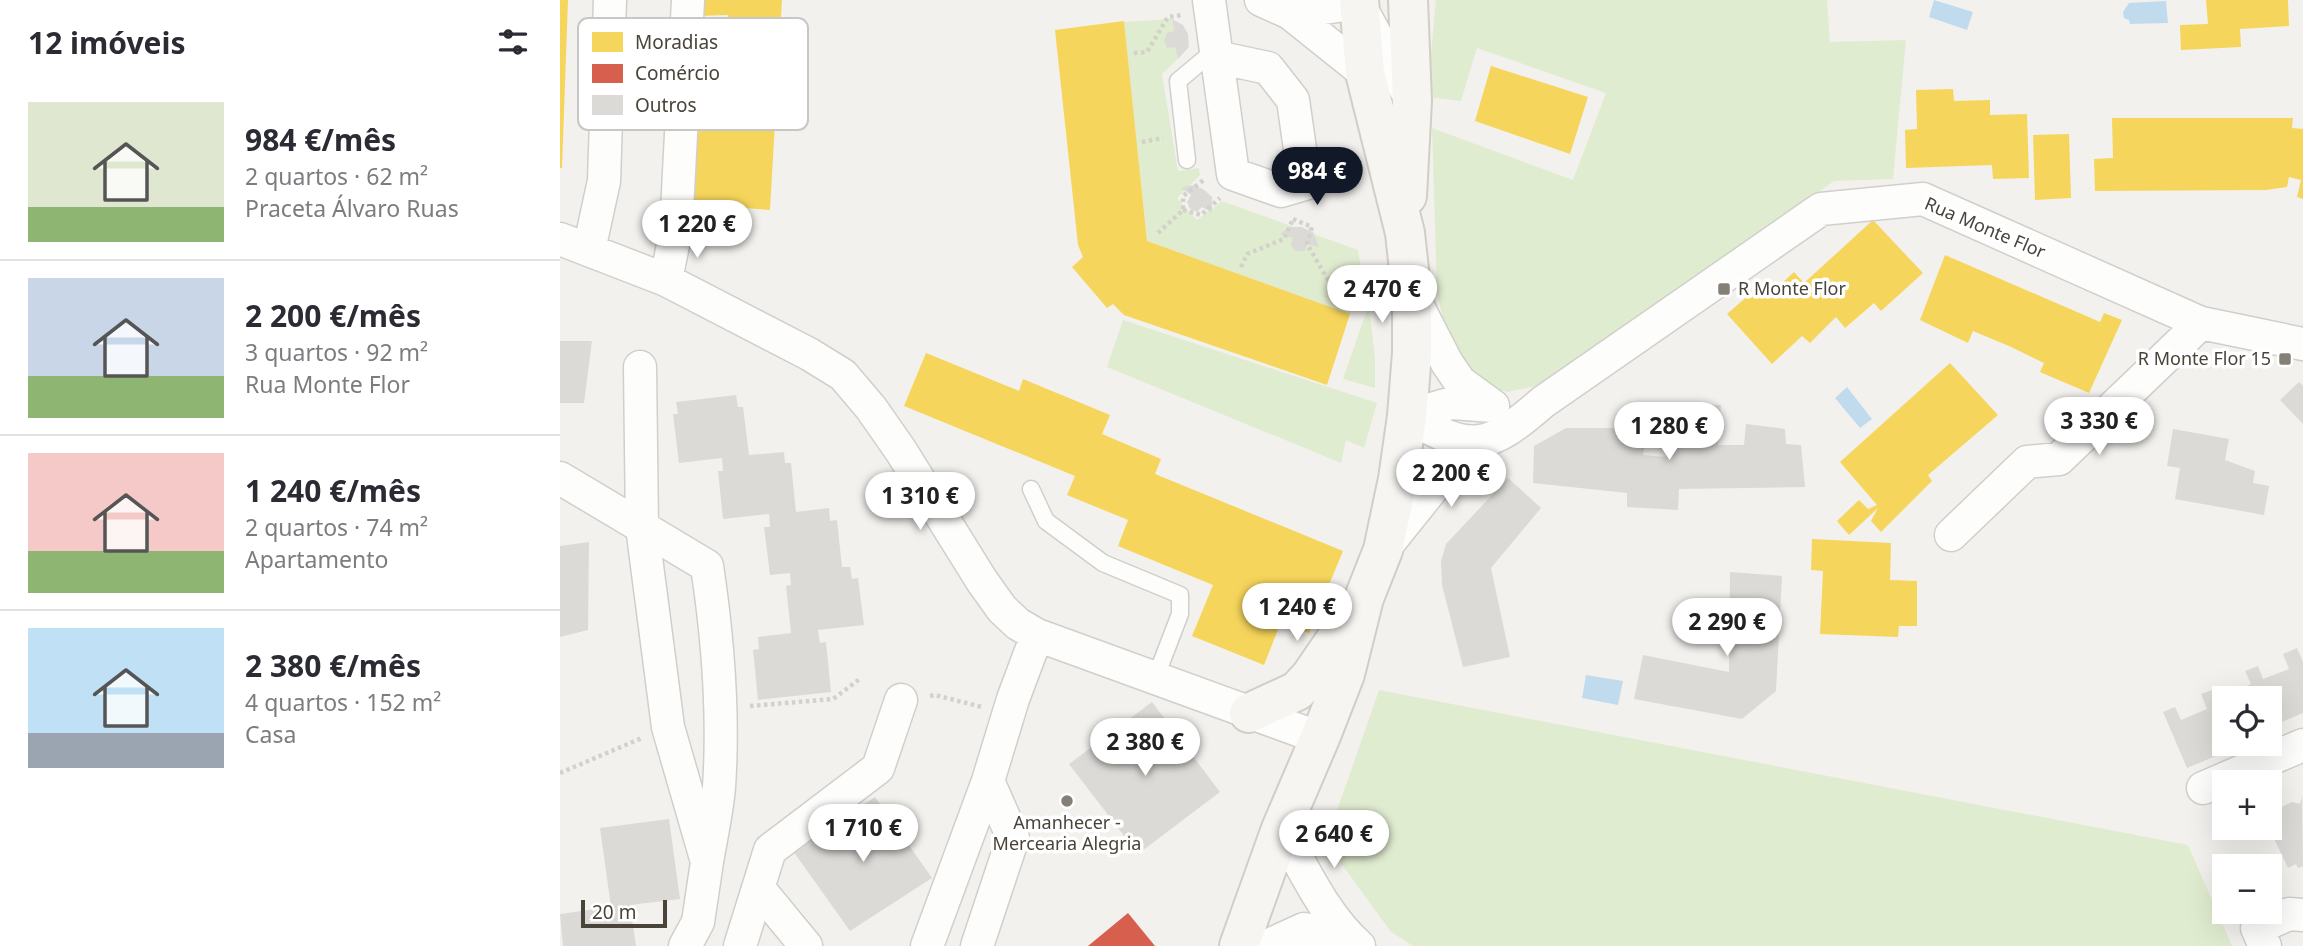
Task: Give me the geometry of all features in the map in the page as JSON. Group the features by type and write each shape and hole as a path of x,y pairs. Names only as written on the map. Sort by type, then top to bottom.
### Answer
{"street":[{"path":"609,18 610,0"},
{"path":"687,18 688,0"},
{"path":"1261,0 1290,13 1365,73"},
{"path":"1405,233 1412,100 1408,0"},
{"path":"1290,13 1358,2"},
{"path":"1358,2 1412,100"},
{"path":"1239,946 1281,829 1321,738 1345,674 1364,598 1383,550 1398,479 1407,416 1412,353 1412,296 1405,233 1365,73 1358,2"},
{"path":"1210,6 1215,54 1233,174 1280,191 1305,184 1293,100 1268,68 1215,54"},
{"path":"589,250 604,181 606,130"},
{"path":"666,280 676,230 681,130"},
{"name":"Rua Monte Flor","path":"1383,550 1444,474 1491,438 1511,430 1543,402 1821,209 1923,199 2201,323 2303,344"},
{"path":"560,239 666,280 843,375 894,440 982,581 1002,609 1018,624 1037,635 1321,738"},
{"path":"1412,296 1460,382 1493,406"},
{"path":"1951,535 2027,462 2059,458 2201,323"},
{"path":"640,367 642,527 668,727 707,862"},
{"path":"1407,416 1452,403 1516,407 1543,402"},
{"path":"1407,416 1454,440 1473,442 1491,438"},
{"path":"560,478 707,566 715,623 721,709 719,789 698,922 685,946"},
{"path":"1249,713 1297,691 1310,677 1364,598"},
{"path":"927,946 988,781 1013,699 1037,635"},
{"path":"740,946 770,850 878,768 901,700"},
{"path":"2203,788 2303,745"},
{"path":"977,946 1013,838 988,781"},
{"path":"1281,829 1319,897 1353,941"},
{"path":"759,889 806,946"},
{"path":"2264,946 2256,928 2289,914 2303,915"},
{"path":"1267,946 1304,929 1353,941"}],"lane":[{"path":"1187,160 1178,81 1215,54"},
{"path":"1031,489 1046,521 1103,563 1180,595 1180,614 1155,679"}],"path":[{"path":"1134,53 1147,52 1168,17 1210,6"},
{"path":"1158,233 1183,211 1183,196 1231,159"},
{"path":"1241,267 1247,254 1284,239 1293,219 1312,227 1307,244 1331,285 1327,298"},
{"path":"721,709 833,699 861,678"},
{"path":"936,695 960,701"},
{"path":"560,773 668,727"}],"green space":[{"path":"1436,0 1827,0 1830,42 1906,40 1893,179 1834,181 1549,383 1508,392 1475,383 1451,354 1437,293 1432,128 1573,180 1606,93 1477,48 1461,101 1427,97"},
{"path":"1172,19 1178,59 1162,74 1178,171 1199,168 1200,175 1177,198 1197,220 1222,201 1358,250 1363,282 1350,314 1147,241 1124,22"},
{"path":"1369,304 1375,358 1375,388 1343,379"},
{"path":"1123,320 1377,403 1364,448 1346,440 1341,463 1107,367"},
{"path":"1379,690 2188,845 2212,900 2212,924 2222,924 2232,946 1413,946 1391,932 1338,859 1332,825"}],"water":[{"path":"1934,0 1973,12 1967,30 1929,17"},
{"path":"2166,1 2168,23 2130,24 2129,20 2124,18 2123,12 2129,3"},
{"path":"1847,387 1872,419 1860,428 1835,398"},
{"path":"1586,675 1623,681 1618,705 1582,698"}],"building: Moradias":[{"path":"560,0 568,0 562,168 560,168"},
{"path":"698,0 782,0 781,18 697,16"},
{"path":"2206,0 2288,0 2289,26 2240,29 2241,47 2181,50 2180,25 2208,24"},
{"path":"1124,21 1147,241 1350,314 1327,385 1124,315 1113,304 1107,308 1072,267 1083,257 1078,245 1055,30"},
{"path":"1491,66 1588,97 1570,154 1475,121"},
{"path":"1953,89 1954,101 1990,100 1990,115 2027,114 2029,178 1993,179 1992,165 1906,168 1905,130 1917,129 1916,90"},
{"path":"2112,118 2293,118 2292,128 2303,129 2303,199 2297,197 2301,180 2289,177 2287,187 2266,190 2095,191 2094,159 2113,158"},
{"path":"696,130 775,130 770,210 692,204"},
{"path":"2069,134 2071,198 2035,200 2033,135"},
{"path":"1873,220 1923,273 1881,311 1874,303 1845,328 1836,317 1810,343 1802,336 1772,364 1727,314 1758,287 1767,297 1794,272 1804,283"},
{"path":"1945,255 2100,322 2104,313 2122,320 2089,393 2040,372 2044,363 2009,346 1973,331 1968,343 1920,320"},
{"path":"926,353 1019,391 1023,379 1110,415 1102,434 1161,459 1155,474 1343,551 1309,633 1281,622 1264,665 1192,636 1213,585 1118,546 1128,520 1067,495 1075,476 904,406"},
{"path":"1950,363 1998,415 1928,475 1932,481 1881,532 1871,521 1878,508 1849,535 1837,521 1859,500 1868,509 1877,505 1840,462"},
{"path":"1812,539 1891,543 1890,580 1917,581 1917,626 1899,626 1898,637 1820,634 1823,571 1811,570"}],"building: Comércio":[{"path":"1128,913 1155,946 1088,946"}],"building: Outros":[{"path":"1172,19 1183,25 1188,34 1189,47 1178,59 1175,47 1167,48 1164,40 1167,33 1174,31"},
{"path":"1192,185 1203,189 1212,197 1212,213 1202,207 1197,212 1190,209 1187,202 1191,195 1181,188"},
{"path":"1290,227 1301,227 1313,232 1319,247 1307,244 1305,251 1296,251 1291,246 1293,238 1280,234"},
{"path":"560,341 592,341 584,403 560,403"},
{"path":"2299,382 2303,386 2303,424 2280,400"},
{"path":"736,395 738,407 743,407 749,455 784,452 785,463 791,463 796,512 829,508 830,521 837,520 842,567 850,567 852,579 858,578 864,625 818,630 820,643 826,642 831,692 758,700 753,650 759,649 758,637 791,633 786,586 791,585 790,573 770,575 764,527 770,527 769,514 723,519 718,471 723,471 722,458 679,463 673,414 678,414 676,402"},
{"path":"1693,404 1721,405 1718,445 1744,445 1746,424 1785,429 1786,444 1801,445 1805,487 1679,489 1678,510 1627,507 1627,493 1533,483 1534,446 1566,428 1620,428 1618,439 1646,439 1643,455 1666,457 1667,446 1686,448"},
{"path":"2173,429 2229,439 2225,460 2255,471 2253,483 2269,486 2264,515 2175,499 2180,468 2167,466"},
{"path":"1508,478 1541,508 1491,568 1510,657 1463,667 1442,585 1441,561 1446,544"},
{"path":"589,542 588,630 560,637 560,546"},
{"path":"1730,572 1782,576 1776,691 1742,719 1634,699 1643,655 1729,672"},
{"path":"2297,648 2303,662 2303,713 2282,722 2282,686 2247,686 2251,684 2245,671 2258,666 2263,679 2289,669 2283,654"},
{"path":"2212,690 2212,756 2216,756 2187,768 2163,712 2175,707 2181,720 2207,709 2201,694"},
{"path":"1152,702 1220,792 1138,854 1069,764"},
{"path":"2302,796 2303,866 2298,868 2296,864 2288,868 2275,840 2282,840 2282,807 2292,802 2300,804"},
{"path":"875,797 932,878 850,931 793,851"},
{"path":"669,819 680,899 630,905 636,946 563,946 560,914 611,907 600,828"}],"place":[{"name":"R Monte Flor","path":"1724,289"},
{"name":"R Monte Flor 15","path":"2285,359"},
{"name":"Amanhecer - Mercearia Alegria","path":"1067,801"}]}
